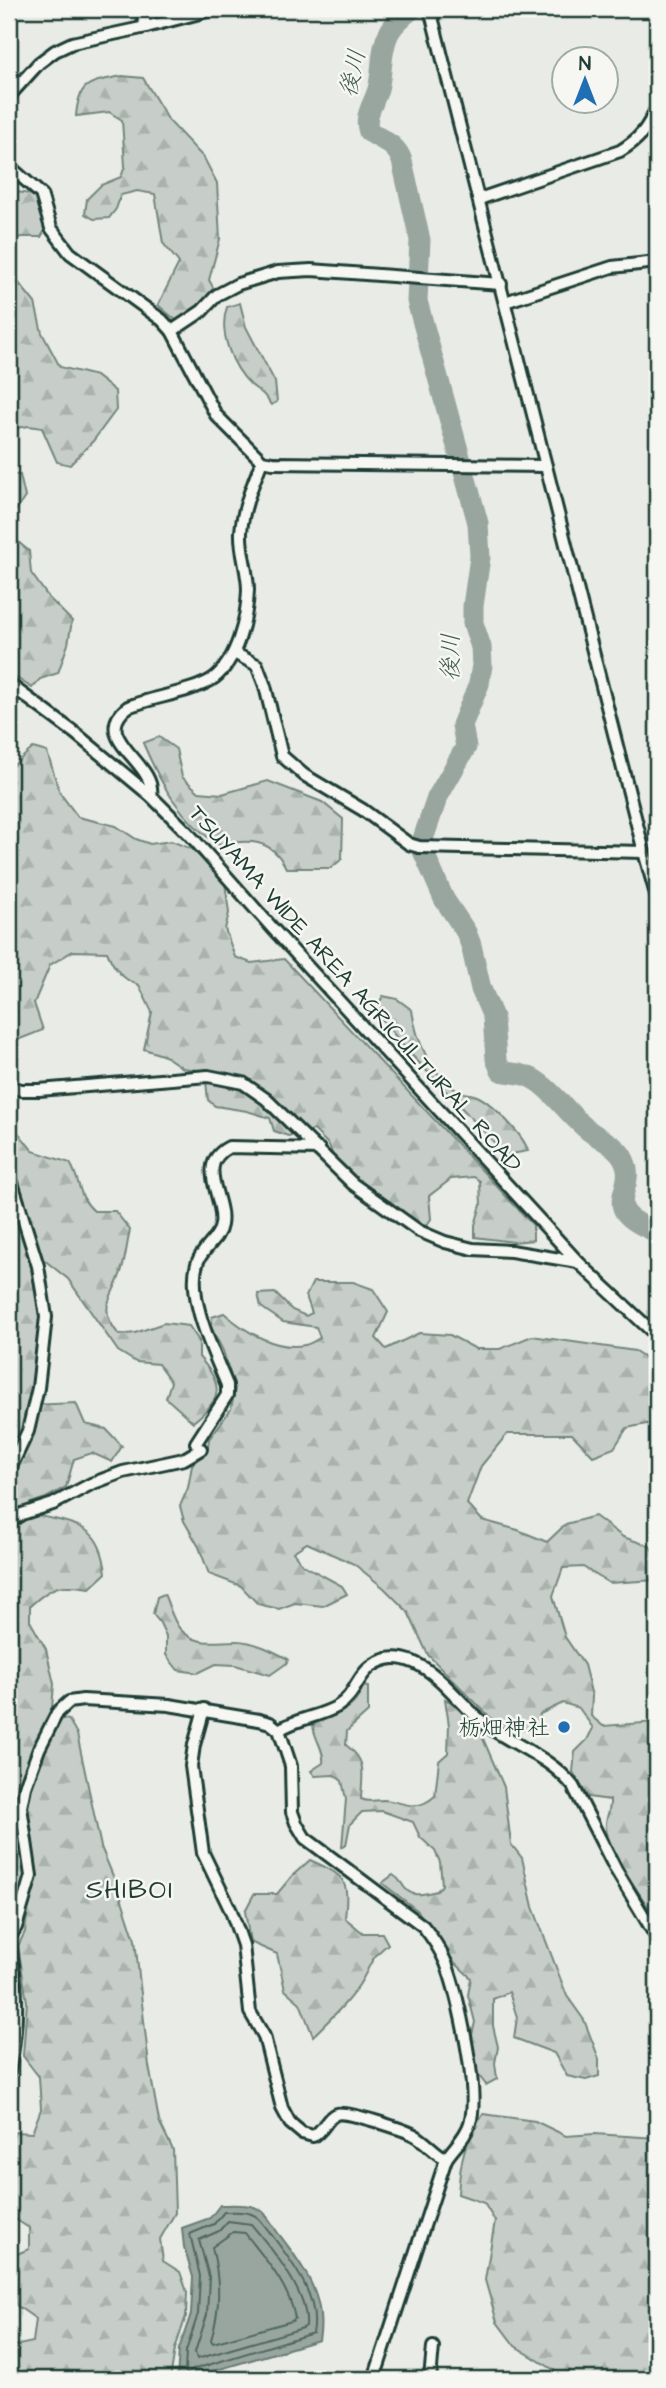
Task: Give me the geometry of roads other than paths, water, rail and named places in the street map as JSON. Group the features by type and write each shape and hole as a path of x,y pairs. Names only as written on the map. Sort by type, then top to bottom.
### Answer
{"street":[{"path":"141,9 146,27"},
{"path":"9,96 39,63 72,43 215,9"},
{"path":"429,9 501,284 643,852 657,898"},
{"path":"479,199 620,151 638,140 647,130 657,107"},
{"path":"9,166 41,194 51,228 69,253 139,303 172,331 216,415 262,461 546,466"},
{"path":"505,302 612,267 657,262"},
{"path":"172,331 202,311 216,295 238,284 278,272 311,270 501,284"},
{"path":"151,796 152,788 145,772 120,743 116,722 119,714 143,701 201,685 219,673 234,653 246,611 248,590 242,553 243,514 262,461"},
{"path":"234,653 257,665 265,686 282,756 304,775 363,810 409,844 423,847 643,852"},
{"name":"TSUYAMA WIDE AREA AGRICULTURAL ROAD","path":"9,684 75,733 151,796 189,834 284,942 578,1262 657,1336"},
{"path":"9,1086 21,1090 39,1090 208,1076 243,1083 266,1099 353,1184 419,1231 444,1242 473,1249 511,1251 578,1262"},
{"path":"9,1522 22,1514 53,1504 91,1484 123,1472 184,1460 198,1446 227,1395 227,1385 198,1312 195,1271 198,1260 219,1232 222,1223 212,1174 214,1158 218,1152 229,1147 319,1149"},
{"path":"9,1173 38,1266 46,1317 38,1388 28,1431 9,1471"},
{"path":"279,1730 339,1705 349,1696 361,1675 373,1665 398,1658 413,1662 431,1674 483,1722 550,1763 563,1774 573,1786 616,1871 657,1938"},
{"path":"9,2072 18,2008 9,1938 16,1927 31,1876 21,1807 25,1787 39,1749 57,1713 69,1702 83,1700 204,1709 270,1723 279,1730 291,1766 292,1812 304,1838 424,1926 436,1941 446,1964 457,2004 470,2071 471,2122 465,2135 446,2159 374,2379"},
{"path":"204,1709 191,1766 203,1853 231,1912 243,1945 250,2012 264,2036 282,2108 290,2123 302,2133 313,2136 321,2133 331,2117 338,2113 349,2113 413,2134 446,2159"},
{"path":"430,2379 433,2347"}],"water":[{"path":"220,2205 253,2207 268,2218 311,2283 321,2324 319,2340 186,2379 177,2379 179,2349 191,2314 193,2277 184,2247 182,2228 210,2218"}],"waterway":[{"name":"後川","path":"412,9 396,23 386,40 380,82 368,115 368,126 369,132 389,144 400,155 420,240 417,301 478,523 480,557 473,623 481,647 482,665 479,684 462,725 466,747 437,798 423,839 423,851 444,899 466,932 471,945 481,989 493,1017 496,1059 501,1071 535,1080 581,1124 619,1152 627,1168 622,1205 637,1223 657,1232"}],"place":[{"name":"栃畑神社","path":"564,1727"}],"district":[{"name":"SHIBOI","path":"130,1889"}]}
